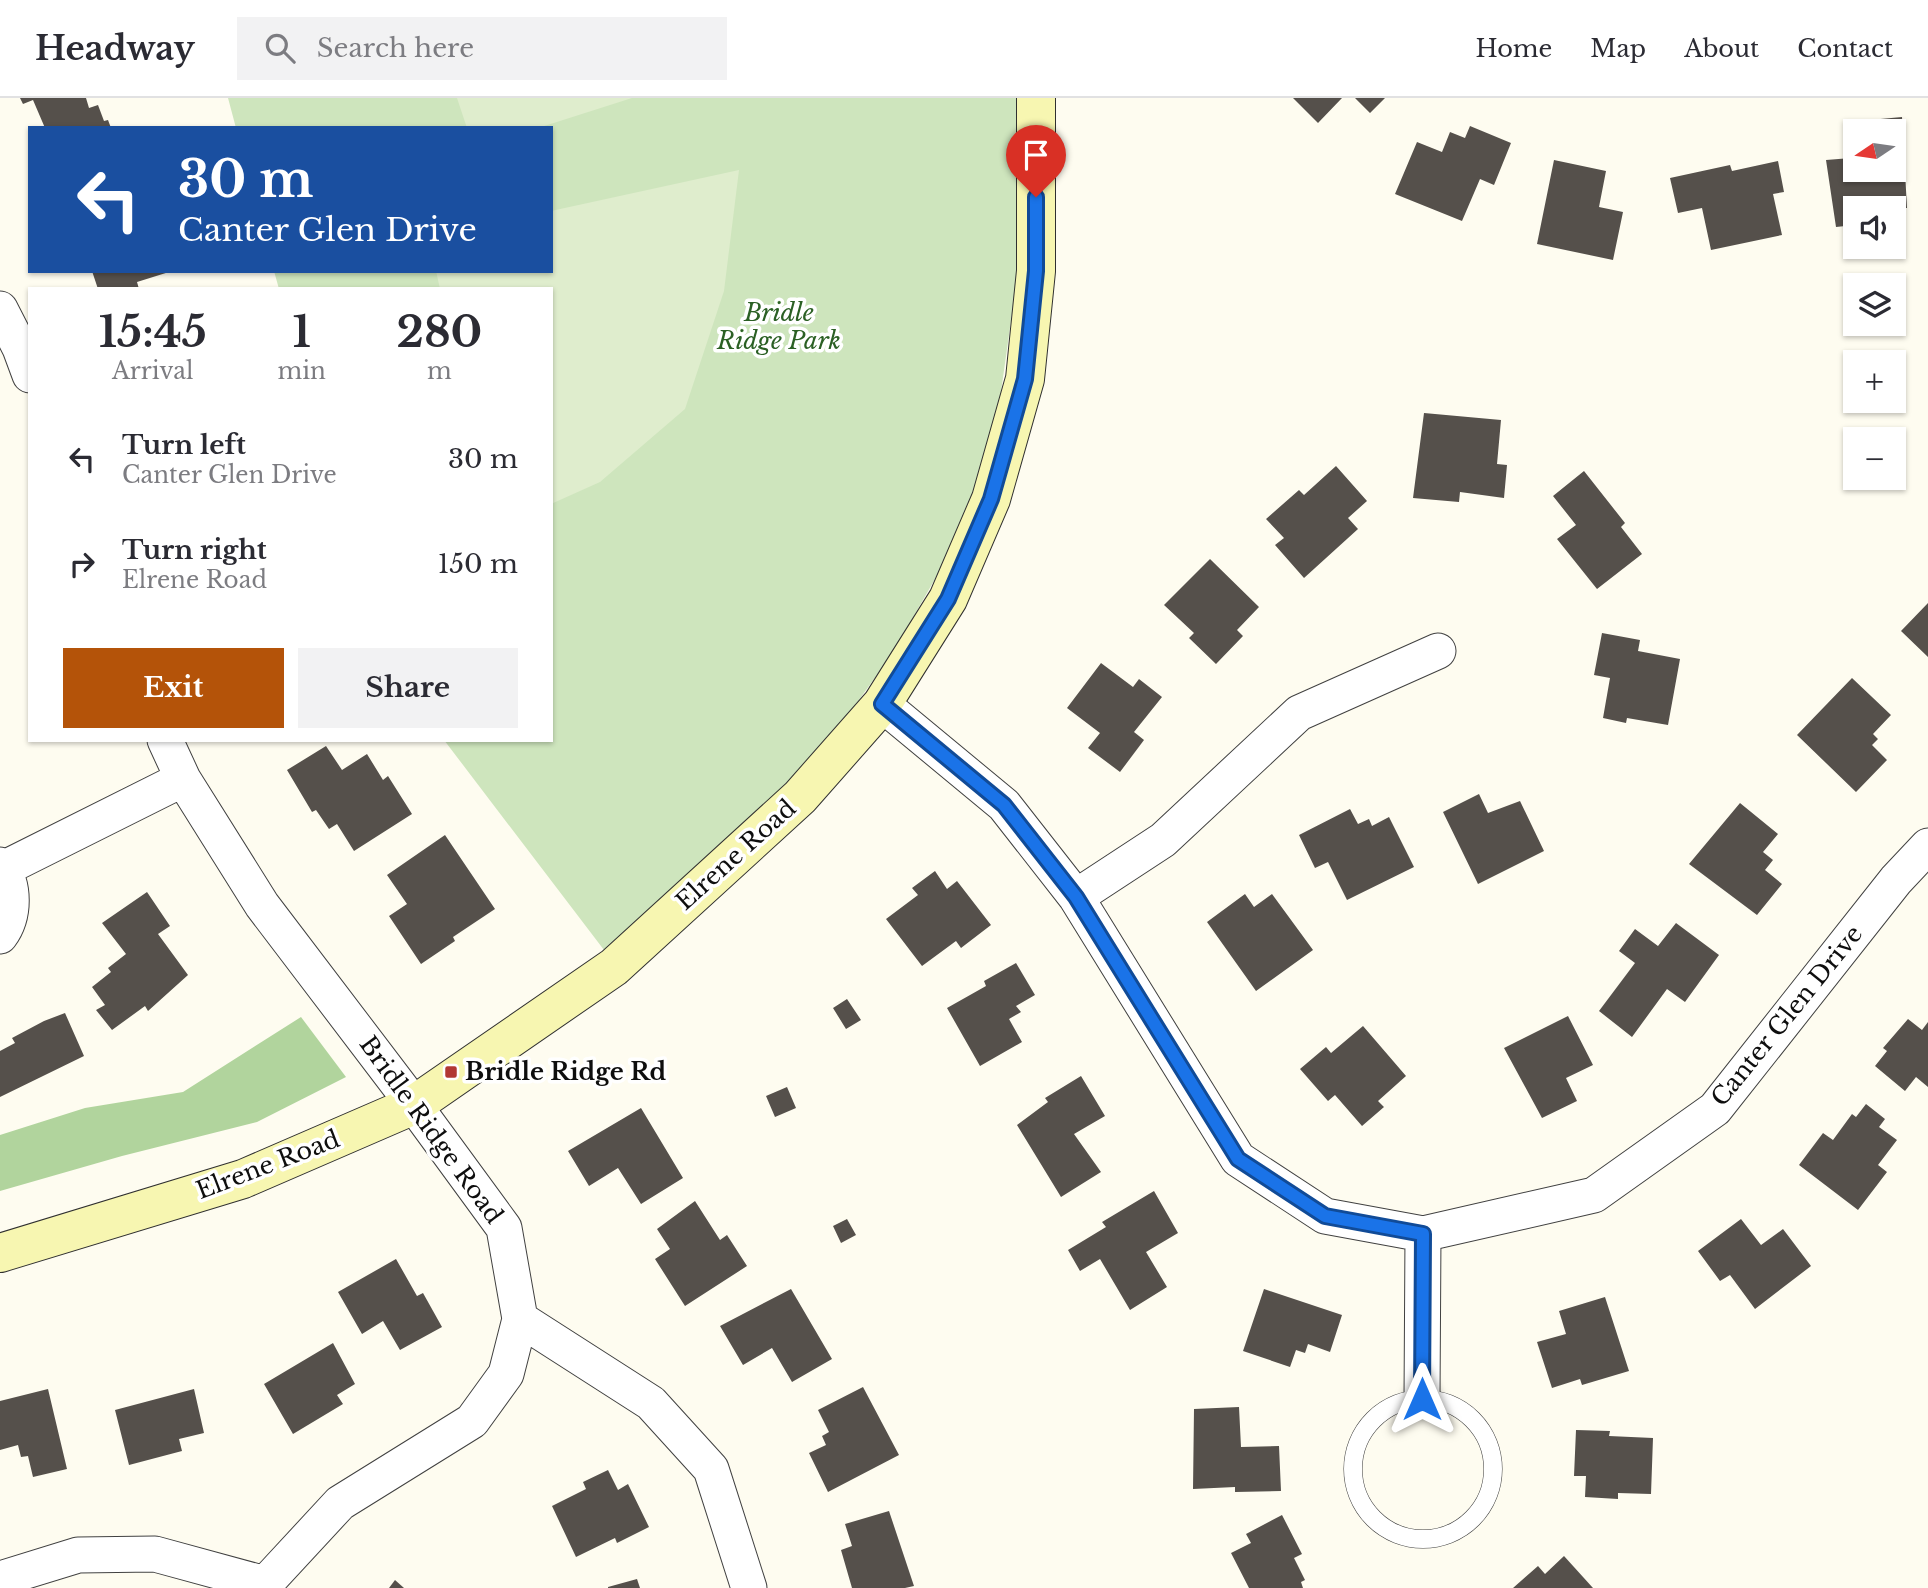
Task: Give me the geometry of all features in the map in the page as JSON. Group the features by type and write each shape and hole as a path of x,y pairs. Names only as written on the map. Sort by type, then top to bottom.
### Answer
{"street":[{"name":"Elrene Road","path":"0,1253 243,1180 414,1105 614,967 800,797 882,704 948,599 991,499 1025,379 1036,271 1036,98"},
{"path":"0,309 28,370"},
{"path":"1076,897 1163,840 1299,713 1438,650"},
{"name":"Canter Glen Drive","path":"882,704 1004,805 1076,897 1238,1159 1325,1216 1423,1234 1594,1195 1715,1109 1896,880 1928,846"},
{"name":"Bridle Ridge Road","path":"166,742 183,779 262,905 504,1228 520,1319 506,1374 472,1421 340,1503 265,1586"},
{"path":"0,936 9,917 12,901 2,867 183,779"},
{"path":"1422,1399 1423,1234"},
{"path":"520,1319 651,1403 711,1469 748,1588"},
{"path":"0,1579 78,1555 155,1554 265,1586"}],"lane":[{"path":"1422,1399 1444,1402 1464,1412 1480,1428 1490,1448 1493,1471 1489,1493 1479,1512 1462,1528 1441,1537 1418,1539 1395,1534 1376,1521 1361,1502 1353,1479 1354,1455 1363,1433 1378,1415 1399,1404 1422,1399"}],"green space":[{"name":"Bridle Ridge Park","path":"228,98 1019,98 1017,278 998,413 972,501 939,572 892,654 833,736 757,812 604,950 446,742 553,742 553,287 278,287 275,273 553,273 553,126 235,126"},
{"path":"457,98 632,98 544,126 466,126"},
{"path":"739,170 724,291 685,409 600,482 553,503 553,287 440,287 436,273 553,273 553,211"},
{"path":"301,1017 346,1077 257,1122 122,1156 0,1191 0,1135 85,1108 183,1092"}],"building":[{"path":"20,98 86,98 89,108 98,105 104,121 108,120 110,126 44,126 33,100 23,104"},
{"path":"1293,98 1342,98 1318,123"},
{"path":"1355,98 1385,98 1370,113"},
{"path":"1470,126 1511,143 1494,185 1480,179 1462,221 1395,194 1417,142 1442,152 1450,132 1465,138"},
{"path":"1843,159 1843,182 1906,182 1907,208 1906,196 1843,196 1843,226 1836,227 1826,160"},
{"path":"1554,160 1606,171 1599,207 1623,212 1613,260 1537,244"},
{"path":"1778,161 1784,192 1773,194 1782,235 1711,250 1702,208 1678,213 1670,178 1730,165 1732,171"},
{"path":"93,273 166,273 137,282 138,287 97,287"},
{"path":"1424,413 1501,420 1497,464 1507,465 1504,498 1460,492 1459,502 1413,498"},
{"path":"1336,466 1367,501 1348,518 1358,529 1304,578 1275,545 1284,538 1266,519 1299,490 1304,495"},
{"path":"1584,471 1625,523 1621,527 1642,554 1597,589 1557,539 1576,525 1553,496"},
{"path":"1210,559 1259,607 1237,630 1243,636 1216,664 1189,638 1194,633 1164,605"},
{"path":"1928,603 1928,657 1901,631"},
{"path":"1602,633 1640,640 1638,651 1680,659 1668,725 1627,718 1626,723 1603,718 1610,678 1594,675"},
{"path":"1101,663 1133,687 1139,679 1162,697 1134,732 1144,740 1120,772 1088,748 1100,733 1067,708"},
{"path":"1852,678 1891,715 1873,734 1878,739 1872,745 1887,760 1856,792 1797,735"},
{"path":"326,746 342,770 367,754 383,780 388,776 412,814 354,851 337,824 329,829 316,810 312,812 287,770"},
{"path":"1479,794 1488,813 1520,801 1544,851 1478,884 1443,812"},
{"path":"1740,803 1778,834 1763,852 1773,860 1765,870 1782,884 1757,915 1689,864"},
{"path":"1350,809 1358,824 1369,819 1372,826 1389,817 1414,867 1347,900 1328,862 1315,868 1299,835"},
{"path":"445,835 495,909 453,937 455,941 421,964 389,916 407,904 387,875"},
{"path":"935,871 947,889 957,881 991,925 961,948 956,941 922,966 886,919 918,895 912,888"},
{"path":"147,892 170,926 158,934 188,975 148,1011 145,1006 112,1030 96,1010 105,1005 92,987 111,972 108,968 126,954 102,923"},
{"path":"1245,894 1254,907 1272,894 1313,950 1256,991 1207,922"},
{"path":"1676,923 1719,955 1685,1002 1667,989 1632,1037 1599,1011 1635,963 1619,951 1635,929 1658,946"},
{"path":"1016,963 1035,995 1016,1006 1021,1012 1009,1019 1022,1042 980,1066 947,1008 986,986 984,981"},
{"path":"847,999 861,1020 846,1029 833,1008"},
{"path":"65,1013 84,1056 0,1097 0,1051 15,1043 12,1038"},
{"path":"1568,1016 1593,1065 1566,1078 1577,1101 1542,1118 1504,1048"},
{"path":"1908,1019 1922,1030 1928,1022 1928,1087 1916,1077 1905,1091 1875,1066 1887,1051 1883,1048"},
{"path":"1363,1026 1406,1076 1378,1101 1384,1107 1362,1126 1335,1095 1328,1101 1300,1069 1326,1047 1331,1053"},
{"path":"1081,1076 1105,1116 1074,1134 1101,1172 1061,1197 1017,1125 1048,1102 1045,1098"},
{"path":"787,1087 796,1108 775,1117 766,1096"},
{"path":"1866,1104 1885,1119 1879,1127 1897,1140 1878,1165 1887,1172 1858,1210 1799,1165 1823,1133 1833,1140 1852,1114 1856,1117"},
{"path":"641,1108 683,1178 641,1204 618,1168 589,1186 568,1151"},
{"path":"1154,1191 1178,1233 1146,1252 1167,1287 1130,1310 1100,1259 1080,1271 1068,1250 1106,1227 1102,1222"},
{"path":"695,1201 720,1240 727,1235 747,1266 685,1306 655,1259 670,1249 657,1229"},
{"path":"847,1219 856,1235 841,1243 833,1226"},
{"path":"1741,1219 1761,1245 1783,1229 1811,1266 1755,1309 1730,1275 1720,1281 1698,1251"},
{"path":"396,1259 417,1296 423,1293 442,1327 400,1350 383,1321 362,1334 338,1292"},
{"path":"791,1289 832,1359 792,1382 772,1348 743,1365 720,1326"},
{"path":"1264,1289 1342,1315 1330,1352 1308,1344 1305,1353 1296,1350 1290,1367 1243,1351"},
{"path":"1605,1297 1629,1371 1582,1385 1580,1379 1552,1388 1537,1342 1566,1334 1559,1311"},
{"path":"333,1343 355,1384 337,1395 343,1404 293,1434 264,1384"},
{"path":"863,1387 899,1455 828,1492 809,1453 826,1445 822,1436 829,1432 818,1410"},
{"path":"48,1389 67,1469 33,1477 28,1456 21,1457 18,1445 0,1450 0,1401"},
{"path":"194,1389 204,1433 179,1439 182,1451 129,1465 115,1410"},
{"path":"1239,1407 1241,1447 1279,1446 1281,1491 1235,1492 1235,1487 1193,1489 1194,1409"},
{"path":"1576,1430 1610,1431 1609,1436 1653,1438 1651,1494 1618,1493 1618,1499 1585,1497 1586,1476 1574,1476"},
{"path":"608,1470 618,1490 628,1484 649,1527 617,1543 615,1538 576,1557 552,1506 586,1489 583,1482"},
{"path":"889,1511 914,1586 852,1588 841,1550 852,1546 845,1524"},
{"path":"1282,1515 1302,1554 1294,1558 1305,1580 1301,1582 1303,1588 1249,1588 1231,1553 1251,1543 1246,1534"},
{"path":"1564,1556 1593,1588 1513,1588 1538,1566 1545,1574"},
{"path":"637,1579 640,1588 608,1588 608,1587"},
{"path":"395,1580 404,1588 389,1588"}],"place":[{"name":"Bridle Ridge Rd","path":"451,1072"}],"route":[{"path":"1036,197 1036,271 1025,379 991,499 948,599 882,704 1004,805 1076,897 1238,1159 1325,1216 1423,1234 1422,1399"}]}
